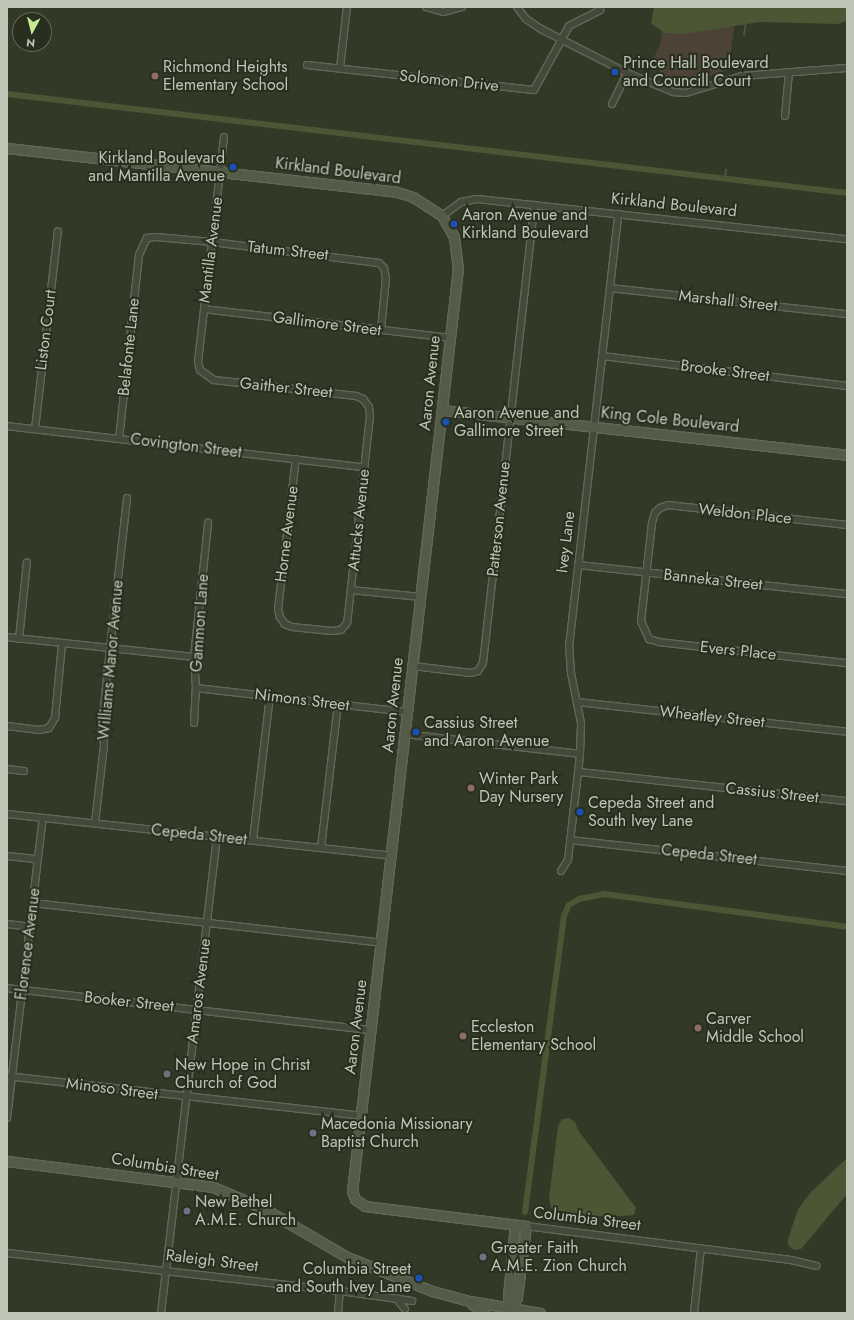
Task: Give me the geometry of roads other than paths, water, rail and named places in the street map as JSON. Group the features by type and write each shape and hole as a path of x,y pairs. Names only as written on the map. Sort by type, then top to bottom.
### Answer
{"street":[{"path":"340,68 347,7"},
{"path":"426,7 443,12 462,7"},
{"path":"517,7 526,19 627,73 673,92 686,93 742,76 847,68"},
{"path":"561,38 573,22 600,10 598,7"},
{"name":"Solomon Drive","path":"307,65 534,90 561,38"},
{"path":"785,116 789,72"},
{"path":"612,104 627,73"},
{"name":"Mantilla Avenue","path":"198,362 224,137"},
{"name":"Kirkland Boulevard","path":"7,148 397,192 413,197 442,216 461,202 477,199 847,239"},
{"name":"Patterson Avenue","path":"413,666 471,673 478,671 483,663 534,205"},
{"name":"Ivey Lane","path":"561,871 568,860 580,754 581,723 569,647 618,214"},
{"name":"Aaron Avenue","path":"355,1200 352,1191 392,856 450,338 457,254 454,238 442,216"},
{"name":"Liston Court","path":"35,429 58,231"},
{"name":"Tatum Street","path":"139,255 147,238 156,237 212,242 380,263 384,268 386,278 381,330"},
{"name":"Belafonte Lane","path":"119,438 139,255"},
{"name":"Marshall Street","path":"610,288 847,314"},
{"name":"Gallimore Street","path":"204,309 450,338"},
{"name":"Brooke Street","path":"602,356 847,386"},
{"name":"Gaither Street","path":"198,362 200,370 214,380 356,396 363,399 369,407 370,416"},
{"name":"King Cole Boulevard","path":"442,410 847,455"},
{"name":"Attucks Avenue","path":"347,623 370,416"},
{"name":"Covington Street","path":"7,426 364,467"},
{"name":"Horne Avenue","path":"296,459 278,609 285,624 292,627 332,631 341,630 347,623"},
{"name":"Williams Manor Avenue","path":"95,823 104,745 102,726 127,498"},
{"name":"Weldon Place","path":"646,572 652,523 655,513 660,508 668,505 847,525"},
{"name":"Gammon Lane","path":"194,723 196,688 194,657 208,522"},
{"path":"19,639 27,562"},
{"name":"Banneka Street","path":"578,565 847,594"},
{"name":"Evers Place","path":"646,572 641,621 649,639 659,642 847,663"},
{"path":"351,590 421,597"},
{"path":"7,637 194,657"},
{"path":"7,726 40,730 49,728 55,718 62,644"},
{"name":"Nimons Street","path":"196,688 408,712"},
{"path":"253,840 270,696"},
{"name":"Wheatley Street","path":"577,702 847,732"},
{"path":"321,848 338,704"},
{"path":"405,734 580,754"},
{"path":"7,769 24,771"},
{"name":"Cassius Street","path":"578,772 847,801"},
{"name":"Cepeda Street","path":"7,814 392,856"},
{"name":"Florence Avenue","path":"7,1118 10,1076 43,818"},
{"name":"Amaros Avenue","path":"161,1313 217,837"},
{"name":"Cepeda Street","path":"570,840 847,871"},
{"path":"7,856 38,859"},
{"path":"33,903 382,943"},
{"path":"7,924 30,927"},
{"name":"Booker Street","path":"7,988 371,1030"},
{"name":"Minoso Street","path":"10,1076 187,1098 361,1116"},
{"name":"Columbia Street","path":"7,1161 177,1180 212,1187 246,1200 347,1257 432,1291 470,1302 510,1311"},
{"name":"Columbia Street","path":"355,1200 365,1206 701,1248 816,1266"},
{"path":"510,1311 508,1296 516,1225"},
{"path":"510,1311 517,1297 526,1226"},
{"path":"694,1313 701,1248"},
{"name":"Raleigh Street","path":"7,1252 340,1291 396,1298 412,1302"},
{"path":"338,1313 340,1291"},
{"path":"396,1298 405,1309"},
{"path":"470,1302 485,1313"},
{"path":"510,1311 540,1313"}],"waterway":[{"path":"744,35 746,23"},
{"path":"7,94 847,193"},
{"path":"725,179 726,170"},
{"path":"525,1212 564,916 569,905 579,899 604,894 847,927"}],"place":[{"name":"Prince Hall Boulevard and Councill Court","path":"615,72"},
{"name":"Richmond Heights Elementary School","path":"155,76"},
{"name":"Kirkland Boulevard and Mantilla Avenue","path":"233,167"},
{"name":"Aaron Avenue and Kirkland Boulevard","path":"454,224"},
{"name":"Aaron Avenue and Gallimore Street","path":"446,422"},
{"name":"Cassius Street and Aaron Avenue","path":"416,732"},
{"name":"Winter Park Day Nursery","path":"471,788"},
{"name":"Cepeda Street and South Ivey Lane","path":"580,812"},
{"name":"Carver Middle School","path":"698,1028"},
{"name":"Eccleston Elementary School","path":"463,1036"},
{"name":"New Hope in Christ Church of God","path":"167,1074"},
{"name":"Macedonia Missionary Baptist Church","path":"313,1133"},
{"name":"New Bethel A.M.E. Church","path":"187,1211"},
{"name":"Greater Faith A.M.E. Zion Church","path":"483,1257"},
{"name":"Columbia Street and South Ivey Lane","path":"419,1278"}]}
